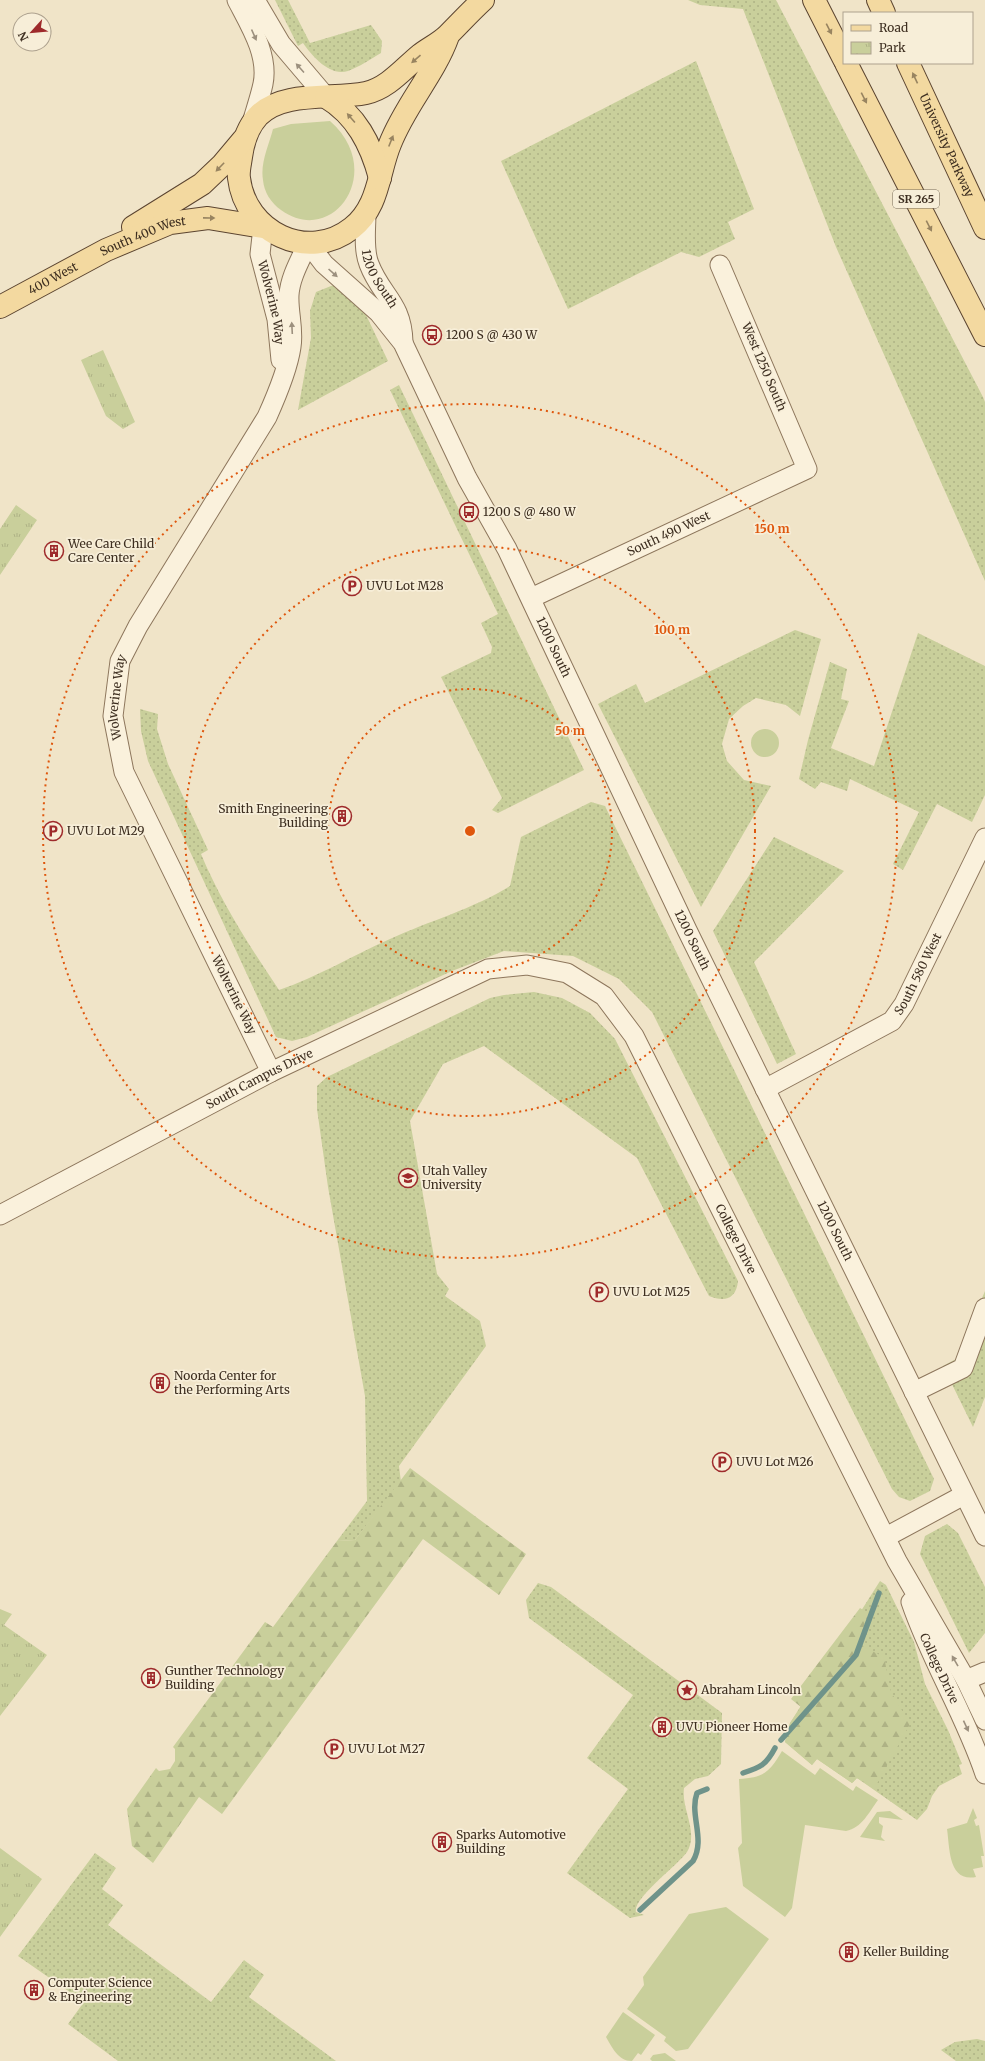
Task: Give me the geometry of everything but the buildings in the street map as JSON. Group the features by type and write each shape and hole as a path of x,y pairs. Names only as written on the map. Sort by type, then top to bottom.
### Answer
{"main road":[{"path":"448,36 436,63 399,122 390,144 377,190 366,213 360,221 342,235 320,242 308,243 288,240 263,227 249,209 240,188 238,176 248,132 265,110 282,101 368,92 381,87 448,36 483,0"},
{"path":"814,0 843,57"},
{"path":"878,0 884,12"},
{"name":"SR 265","path":"847,64 985,335"},
{"name":"University Parkway","path":"908,64 985,228"},
{"path":"326,97 340,106 356,123 369,145 380,178"},
{"name":"South 400 West","path":"106,250 128,231 202,184 222,165 248,132"},
{"name":"South 400 West","path":"106,250 155,228 186,219 216,218 263,227"},
{"name":"400 West","path":"0,307 106,250"}],"street":[{"path":"238,0 258,45 264,63 263,84 248,132"},
{"path":"255,0 281,44 326,97"},
{"name":"1200 South","path":"366,213 368,261 375,276 398,313 403,343"},
{"name":"Wolverine Way","path":"263,227 260,254 277,319 281,379"},
{"name":"Wolverine Way","path":"271,1072 124,772 113,716 120,662 142,620 267,417 275,400 287,364 292,336 289,302 290,285 308,243"},
{"name":"1200 South","path":"308,243 324,264 379,313 403,343 467,478 497,529 531,598 765,1089 985,1536"},
{"name":"West 1250 South","path":"720,265 807,469"},
{"name":"South 490 West","path":"531,598 807,469"},
{"name":"South 580 West","path":"765,1089 892,1021 904,1004 985,838"},
{"name":"South Campus Drive","path":"0,1215 271,1072 488,969 528,965"},
{"name":"College Drive","path":"528,965 567,973 604,996 634,1036 897,1561 966,1680 985,1720"},
{"path":"914,1392 963,1368 985,1308"},
{"path":"886,1537 964,1495"},
{"name":"College Drive","path":"897,1561 920,1628 976,1748 985,1774"},
{"path":"966,1680 985,1672"}],"green space":[{"path":"275,0 288,0 310,43 371,25 382,41 381,53 348,71 341,72 328,68 311,54 303,43 298,46"},
{"path":"688,0 776,0 983,397 985,402 985,581 836,247 743,9 700,5"},
{"path":"696,61 754,209 728,222 735,239 699,257 681,252 568,309 501,161"},
{"path":"330,121 346,141 354,161 353,181 346,198 334,212 319,219 300,219 277,207 266,193 262,174 267,148 273,129 291,124"},
{"path":"336,284 357,296 388,361 298,410 311,338 310,311 316,292"},
{"path":"103,350 135,422 123,429 106,416 81,360"},
{"path":"399,385 584,770 498,813 492,810 502,798 441,677 491,653 492,647 481,623 498,614 390,390"},
{"path":"16,505 37,520 0,575 0,529"},
{"path":"795,630 821,639 800,716 786,705 756,698 743,706 729,719 722,744 727,761 744,780 771,786 701,907 598,704 636,684 645,703"},
{"path":"918,633 985,666 985,795 972,822 937,804 903,870 893,864 919,812 850,779 847,791 821,782 815,789 799,779 808,740 830,662 847,669 841,699 849,701 831,748 874,766"},
{"path":"140,709 158,714 157,729 168,764 208,850 201,854 227,907 279,990 308,979 405,932 466,908 496,894 510,886 521,837 591,802 605,806 934,1479 930,1491 910,1501 899,1497 892,1489 652,1012 619,979 573,956 504,951 452,971 307,1037 292,1041 276,1037 148,761 141,731"},
{"path":"765,729 775,733 779,743 775,753 765,757 755,753 751,743 755,733"},
{"path":"774,837 844,871 754,962 796,1054 777,1064 713,931"},
{"path":"534,992 562,998 590,1013 615,1039 738,1281 737,1287 732,1296 728,1298 720,1299 709,1296 637,1158 484,1046 443,1064 410,1121 437,1274 449,1289 445,1296 480,1321 486,1346 399,1466 401,1482 355,1540 337,1541 367,1501 365,1396 328,1187 317,1109 317,1086 327,1077 490,998"},
{"path":"985,1291 985,1397 973,1427 943,1366 956,1359"},
{"path":"410,1468 526,1554 499,1595 423,1539 222,1814 199,1797 153,1863 132,1846 127,1809 156,1768 159,1771 170,1769 175,1761 175,1749 173,1747 265,1622 273,1627 337,1541 355,1540"},
{"path":"947,1524 958,1533 985,1587 985,1633 969,1653 920,1554 925,1536"},
{"path":"880,1581 886,1585 914,1642 925,1684 948,1730 962,1764 959,1765 962,1774 939,1786 932,1796 927,1809 917,1820 857,1778 852,1783 817,1759 812,1765 785,1742 790,1723"},
{"path":"538,1583 551,1587 680,1682 678,1686 692,1696 695,1693 722,1713 721,1764 708,1776 695,1779 684,1788 685,1804 691,1828 690,1844 687,1852 682,1858 641,1899 637,1906 636,1912 644,1915 630,1918 567,1873 628,1789 587,1758 633,1695 529,1618 526,1600","holes":["656,1716 674,1728 667,1738 649,1726"]},
{"path":"860,1608 868,1613 858,1644 884,1657 891,1692 910,1724 874,1789 857,1778 852,1783 817,1759 812,1765 785,1742 790,1723 801,1707 791,1699"},
{"path":"0,1609 12,1614 4,1625 47,1655 0,1716"},
{"path":"782,1751 815,1775 820,1768 853,1791 856,1786 878,1800 865,1819 852,1829 846,1831 805,1825 792,1908 785,1917 743,1886 738,1848 742,1843 739,1779 754,1777 765,1772 769,1769"},
{"path":"973,1808 977,1818 974,1820 976,1826 979,1825 984,1856 981,1856 983,1867 973,1869 976,1877 967,1877 960,1874 955,1869 952,1862 947,1829 967,1823"},
{"path":"890,1811 903,1820 879,1817 879,1823 883,1826 881,1837 885,1841 860,1837 877,1812"},
{"path":"0,1848 42,1879 0,1937"},
{"path":"95,1853 116,1868 102,1889 123,1905 108,1925 211,2002 244,1960 264,1975 249,1997 336,2061 118,2061 68,2024 84,2002 18,1956"},
{"path":"726,1907 769,1939 688,2049 676,2051 664,2041 666,2037 627,2009 644,1985 643,1977 689,1914"},
{"path":"623,2012 655,2035 641,2055 638,2053 632,2061 623,2059 619,2056 606,2037"},
{"path":"977,2039 985,2041 985,2061 956,2061 941,2050 955,2042"},
{"path":"665,2053 676,2061 652,2061 650,2059 653,2055"}],"waterway":[{"path":"781,1740 856,1655 879,1593"},
{"path":"743,1773 766,1762 775,1748"},
{"path":"640,1910 693,1861 697,1853 698,1844 695,1801 697,1793 707,1789"}],"place":[{"name":"1200 S @ 430 W","path":"432,335"},
{"name":"1200 S @ 480 W","path":"469,512"},
{"name":"Wee Care Child Care Center","path":"54,551"},
{"name":"UVU Lot M28","path":"352,586"},
{"name":"Smith Engineering Building","path":"342,816"},
{"name":"UVU Lot M29","path":"53,831"},
{"name":"Utah Valley University","path":"408,1178"},
{"name":"UVU Lot M25","path":"599,1292"},
{"name":"Noorda Center for the Performing Arts","path":"160,1383"},
{"name":"UVU Lot M26","path":"722,1462"},
{"name":"Gunther Technology Building","path":"151,1678"},
{"name":"Abraham Lincoln","path":"687,1690"},
{"name":"UVU Pioneer Home","path":"662,1727"},
{"name":"UVU Lot M27","path":"334,1749"},
{"name":"Sparks Automotive Building","path":"442,1842"},
{"name":"Keller Building","path":"849,1952"},
{"name":"Computer Science & Engineering","path":"34,1990"}]}
